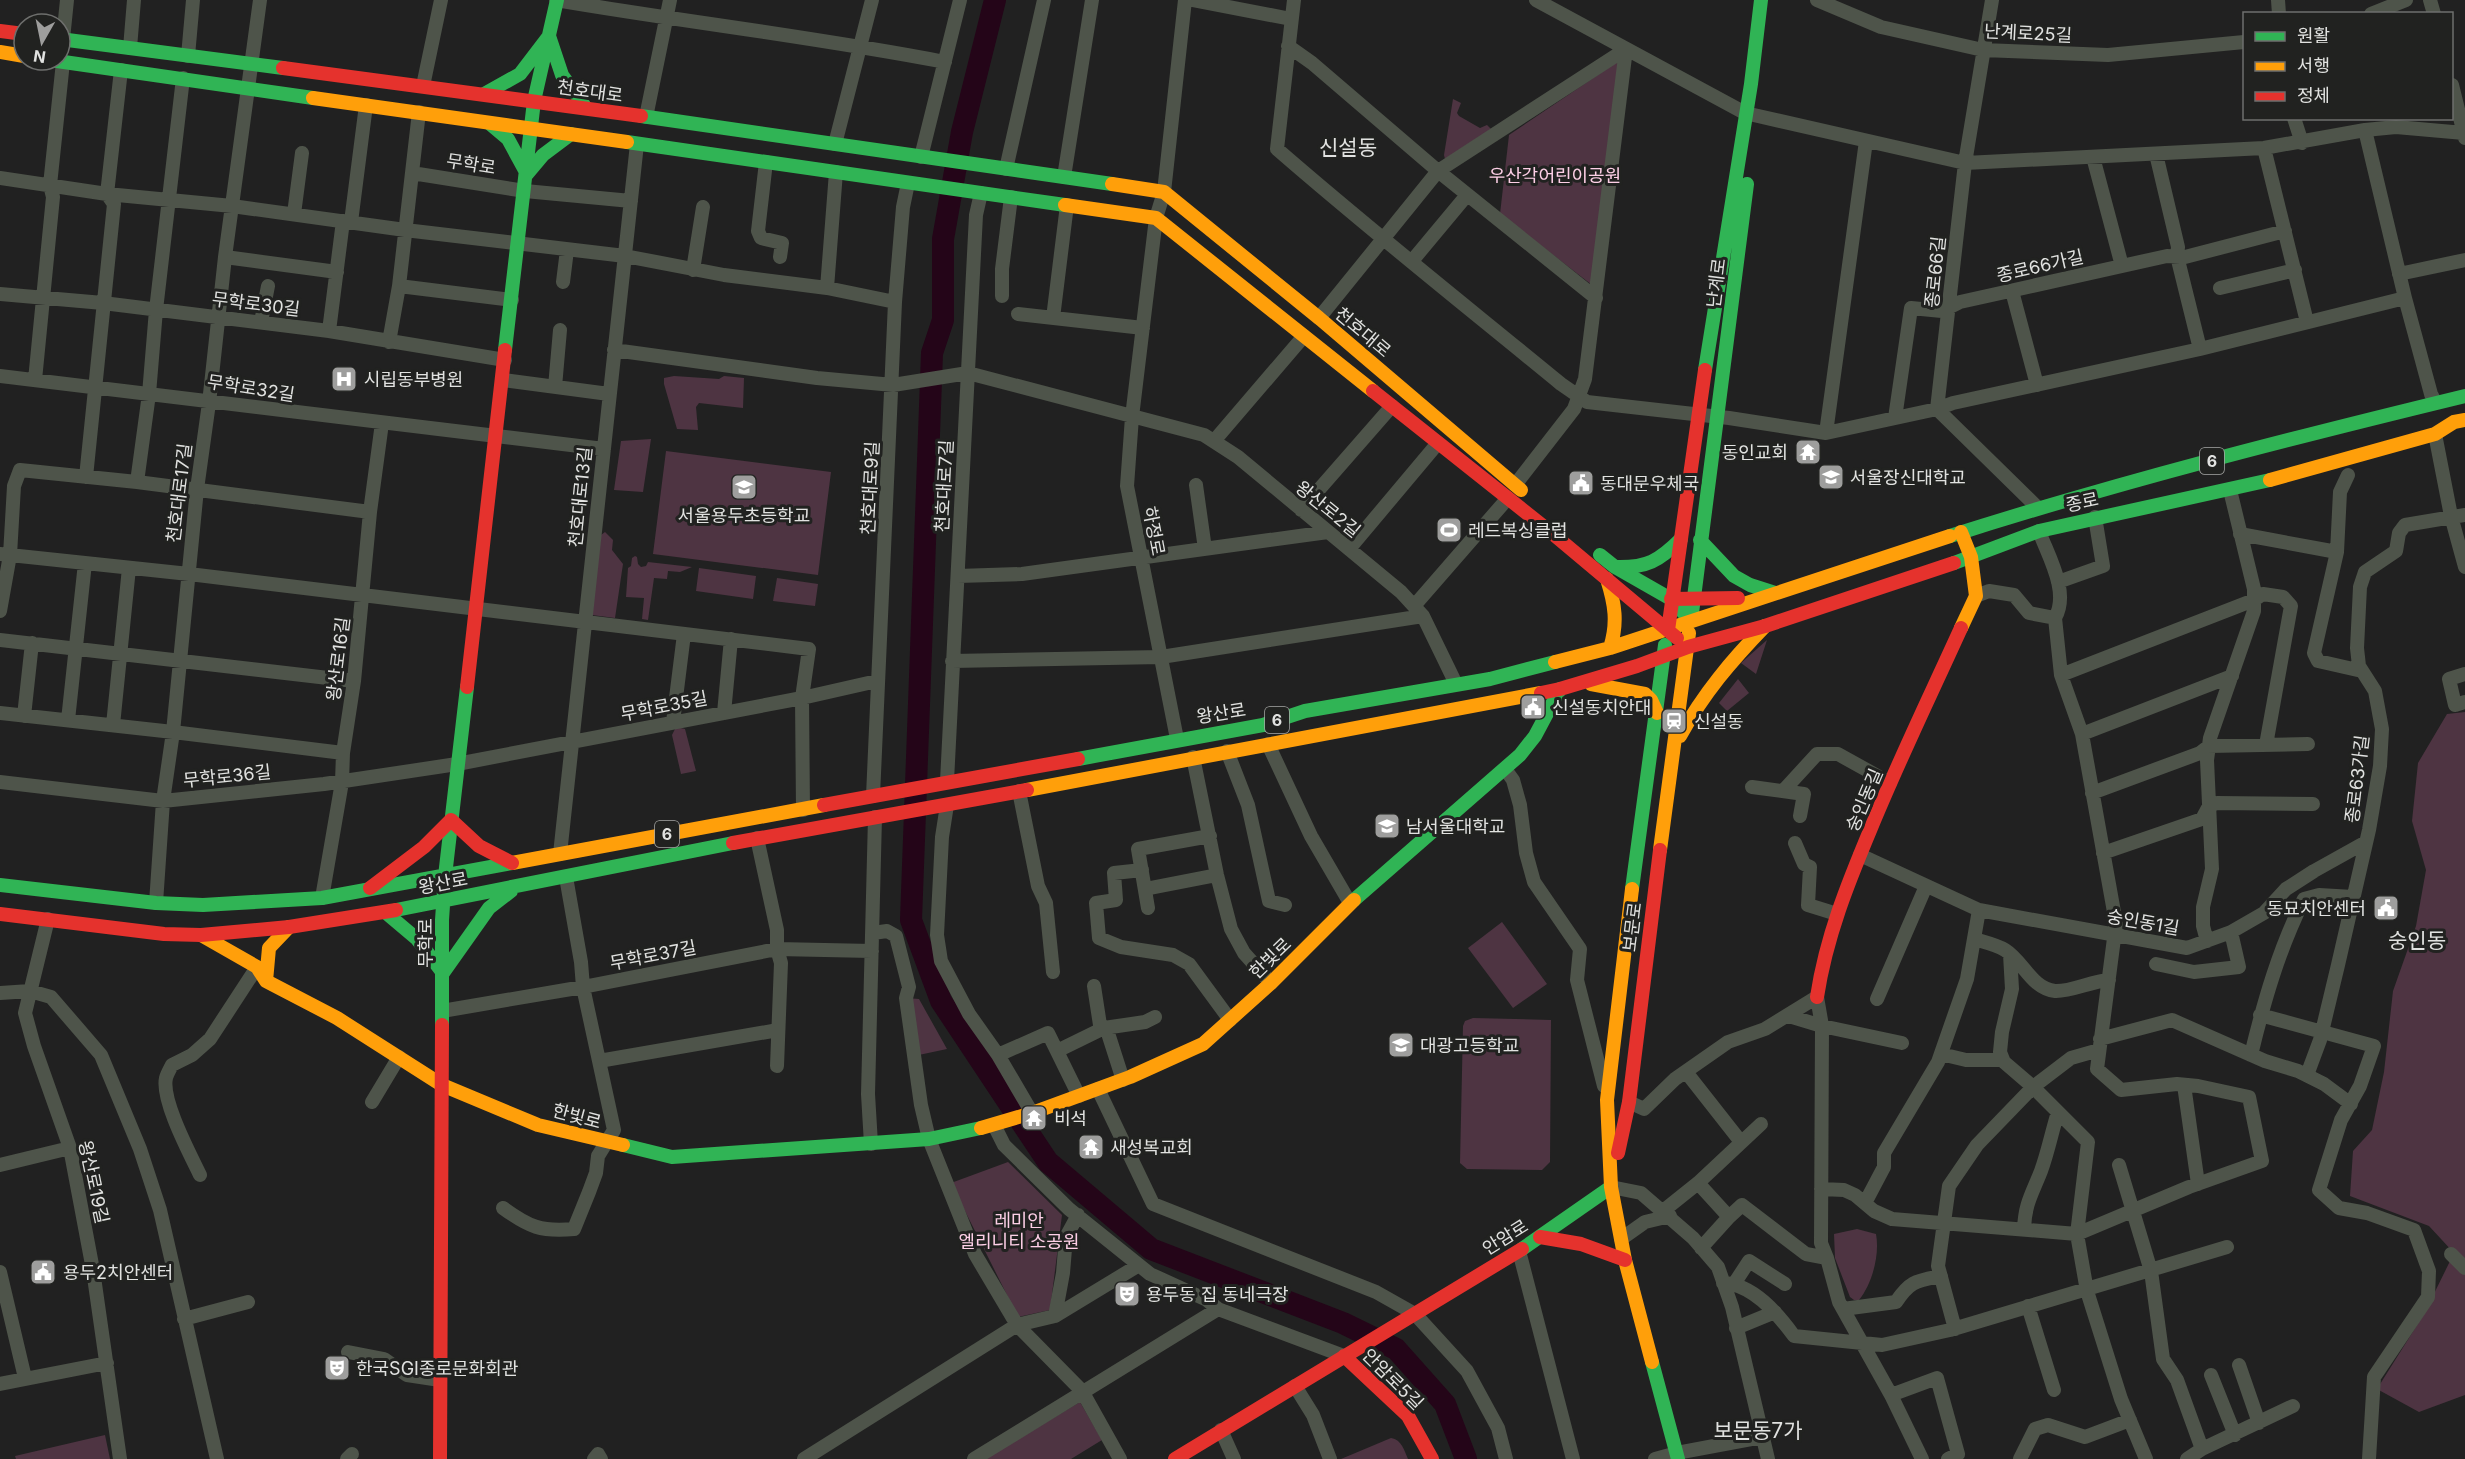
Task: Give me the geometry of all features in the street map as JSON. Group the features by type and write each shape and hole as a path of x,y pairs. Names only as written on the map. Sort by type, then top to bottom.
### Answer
{"main road":[{"name":"무학로","path":"440,1459 442,1011 445,876 534,101 557,0"},
{"name":"난계로","path":"1691,621 1717,417 1751,115 1761,0"},
{"name":"난계로","path":"1668,630 1698,415 1772,0"},
{"name":"천호대로","path":"72,40 586,108 1006,169"},
{"path":"484,94 520,74 548,42 567,88 586,108"},
{"path":"72,63 1156,218 1508,498 1611,573 1688,647"},
{"path":"486,122 501,131 514,145 527,174 543,155 571,134"},
{"path":"1006,169 1164,192"},
{"name":"천호대로","path":"1164,192 1319,318 1535,501 1611,573"},
{"name":"종로","path":"1668,630 1714,612 2038,508 2435,402 2465,396"},
{"name":"종로","path":"1688,647 1765,626 1971,557 2039,531 2230,490 2365,455 2435,434 2454,422 2465,420"},
{"path":"1961,532 1971,557 1976,596"},
{"path":"1611,573 1648,566 1659,560 1681,539 1700,540 1734,576 1750,585 1775,593"},
{"path":"1611,573 1671,599 1691,621"},
{"path":"1610,648 1616,633 1617,612 1611,573"},
{"name":"숭인동길","path":"1817,998 1822,965 1837,914 1860,855 1890,783 1976,596"},
{"path":"1671,599 1754,599"},
{"name":"보문로","path":"1611,1187 1629,1102 1672,751 1691,621"},
{"path":"1672,751 1700,701 1765,626"},
{"name":"왕산로","path":"0,885 156,903 203,905 322,898 890,794 1177,738 1263,724 1305,711 1490,679 1610,648 1668,630"},
{"name":"보문로","path":"1668,630 1621,970 1608,1100 1611,1187 1625,1260 1677,1456"},
{"name":"왕산로","path":"944,806 1560,689 1583,684 1688,647"},
{"path":"1583,684 1626,689 1645,694 1651,700 1657,713 1678,717"},
{"name":"한빛로","path":"201,935 257,967 266,981 337,1018 442,1085 538,1125 672,1157 929,1139 994,1125 1032,1113 1123,1080 1203,1044 1271,983 1350,903 1520,755 1535,736 1560,689"},
{"name":"6","path":"881,816 944,806"},
{"name":"왕산로","path":"0,914 164,934 201,935 289,927 443,902 757,838 881,816"},
{"path":"367,891 424,847 451,820 468,839 489,853 512,863"},
{"path":"385,912 412,932 427,947 443,973 489,908 517,887"},
{"path":"266,981 269,948 289,927"},
{"name":"안암로","path":"1344,1356 1519,1251 1611,1187"},
{"path":"1540,1237 1581,1244 1625,1260"},
{"path":"1175,1459 1344,1356"},
{"name":"안암로5길","path":"1344,1356 1361,1376 1404,1411 1418,1430 1432,1459"}],"street":[{"path":"130,48 134,0"},
{"path":"188,56 193,0"},
{"path":"253,64 260,0"},
{"path":"423,86 441,0"},
{"path":"557,0 861,46 945,62"},
{"path":"646,117 670,0"},
{"path":"834,144 872,0"},
{"path":"921,157 960,0"},
{"path":"1006,169 1044,0"},
{"path":"1064,177 1092,0"},
{"name":"하정로","path":"1177,738 1127,486 1132,417 1156,218 1164,192 1185,0"},
{"path":"1192,0 1291,19"},
{"path":"1294,0 1277,149 1381,239 1412,261 1561,384 1587,402 1717,417 1826,434 1937,409 1953,403 2200,349 2404,298"},
{"path":"1536,0 1751,115 1965,163 2264,148 2365,130 2396,127 2464,136 2453,93"},
{"name":"난계로25길","path":"1817,0 1881,27 1983,50 2108,55 2243,42"},
{"name":"종로66길","path":"1937,409 1965,163 1992,0"},
{"path":"2376,12 2406,0"},
{"path":"1288,46 1312,63 1467,195 1596,298"},
{"path":"1319,318 1438,171 1626,49"},
{"path":"1515,485 1574,409 1586,379 1626,49"},
{"name":"천호대로17길","path":"156,903 163,801 173,732 197,489 247,88 253,64"},
{"path":"86,477 114,204 107,194 121,69"},
{"path":"35,380 53,197 50,185 55,72"},
{"path":"137,482 149,394 156,310 183,78"},
{"path":"329,331 366,105"},
{"path":"389,342 399,286 418,112"},
{"path":"2295,120 2302,143"},
{"path":"2365,130 2404,298 2435,402"},
{"path":"1826,434 1866,141"},
{"name":"천호대로13길","path":"560,854 570,742 637,144"},
{"path":"2264,148 2307,322"},
{"path":"294,214 302,153"},
{"path":"2156,154 2178,247 2177,256 2200,349"},
{"path":"2093,157 2122,266"},
{"path":"766,162 758,231 761,238 781,250"},
{"path":"826,288 837,172"},
{"name":"무학로","path":"412,173 525,190 631,201"},
{"path":"0,181 232,206 405,230 625,256 693,270 826,288 895,302"},
{"name":"천호대로9길","path":"873,796 877,681 897,385 895,302 903,207 908,183"},
{"name":"천호대로7길","path":"945,782 958,576 965,374 976,215 980,193"},
{"path":"1412,261 1467,195"},
{"path":"1002,296 1002,269 1011,197"},
{"path":"1053,318 1067,206"},
{"path":"693,270 703,207"},
{"name":"종로66가길","path":"1895,418 1911,308 1942,311 1960,302 2122,266 2177,256 2185,257 2285,231"},
{"path":"563,282 567,250"},
{"path":"225,257 337,272"},
{"path":"2399,274 2465,260"},
{"path":"2220,288 2295,270"},
{"path":"261,322 268,286"},
{"path":"399,286 512,300"},
{"path":"2012,291 2037,385"},
{"name":"무학로30길","path":"0,294 103,303 261,322 505,360"},
{"path":"1018,314 1143,328"},
{"path":"555,387 560,330"},
{"path":"1214,441 1304,336"},
{"path":"614,350 817,378 897,385 965,374"},
{"name":"왕산로2길","path":"965,374 1204,435 1214,441 1238,457 1401,592 1418,611 1456,684"},
{"name":"무학로32길","path":"0,376 198,398 209,403 497,436"},
{"path":"503,380 609,394"},
{"path":"1301,510 1392,406"},
{"path":"1937,409 2038,508"},
{"name":"왕산로16길","path":"322,898 342,782 343,753 354,681 364,596 370,512 382,423"},
{"path":"2435,434 2458,515 2465,567"},
{"path":"497,436 604,449"},
{"path":"1349,549 1438,443"},
{"path":"0,611 7,506 20,470 197,489 370,512"},
{"path":"2348,475 2340,492 2337,552 2314,653 2318,662 2362,671"},
{"path":"1196,485 1205,549"},
{"path":"2207,941 2203,926 2203,907 2212,869 2207,760 2209,746 2254,611 2254,589 2230,490"},
{"path":"952,661 1161,657 1418,611 1508,498"},
{"name":"종로63가길","path":"2307,1075 2322,1032 2354,897 2380,766 2382,729 2375,691 2362,671 2357,648 2360,587 2365,572 2396,552 2399,533 2405,525 2458,515"},
{"path":"2058,582 2103,566 2096,518"},
{"path":"1821,1189 1844,1190 1874,1211 1893,1219 2077,1234 2198,1184 2262,1161 2249,1097 2184,1085 2121,1090 2097,1069 2116,923 2082,734 2061,675 2055,618 2059,610 2058,582 2039,531"},
{"path":"958,576 1022,574 1328,532"},
{"path":"2241,534 2337,552"},
{"path":"5,555 189,574 809,649 802,698 803,810"},
{"path":"68,720 86,563"},
{"path":"113,725 129,568"},
{"path":"1976,596 1989,591 2014,595 2030,613 2055,618"},
{"path":"2061,675 2254,600 2263,594 2283,597 2290,606 2266,745"},
{"path":"672,722 684,634"},
{"path":"0,639 354,681"},
{"path":"724,713 730,639"},
{"path":"24,716 33,643"},
{"path":"2465,674 2449,679 2455,705 2465,702"},
{"path":"2082,734 2232,676"},
{"name":"무학로35길","path":"457,764 802,698 877,681"},
{"path":"0,713 343,753"},
{"path":"1268,744 1311,836 1350,903"},
{"path":"2092,793 2200,753 2209,746 2308,744"},
{"path":"1227,751 1248,805 1269,901 1285,905"},
{"path":"1784,790 1817,754 1838,754 1890,783"},
{"path":"1193,758 1217,875 1231,930 1244,953 1271,983"},
{"name":"무학로36길","path":"0,782 163,801 342,782 457,764"},
{"path":"1505,769 1513,780 1520,805 1526,853 1534,882 1580,949 1577,980 1608,1100"},
{"path":"1752,787 1804,794 1800,816"},
{"path":"1019,791 1038,886 1046,903 1053,972"},
{"path":"2103,853 2202,819 2209,807 2217,803 2313,804"},
{"path":"944,806 937,935 941,962 969,1014 998,1055 1032,1113"},
{"path":"871,1144 868,1094 872,951 881,816"},
{"path":"1148,908 1138,849 1210,836"},
{"path":"757,838 777,930 777,949 781,963 777,1066"},
{"name":"숭인동1길","path":"1860,855 1979,910 2187,948 2231,933 2264,913 2286,889 2366,842"},
{"path":"1795,843 1804,864 1810,867 1808,905 1837,914"},
{"path":"1142,870 1114,873 1116,900 1096,903 1099,938 1121,947 1173,955 1189,963 1230,1020"},
{"path":"1145,889 1217,875"},
{"path":"502,1208 536,1228 555,1231 574,1229 590,1192 598,1156 614,1130 583,987 581,962 566,877"},
{"path":"1877,999 1926,886"},
{"path":"2251,1055 2260,1016 2284,943 2304,899 2319,895 2354,897"},
{"path":"1865,1203 1884,1167 1884,1153 1941,1054 1967,979 1979,910"},
{"name":"왕산로19길","path":"48,920 25,1013 34,1046 70,1148 93,1270 120,1459"},
{"path":"873,933 887,932 896,936 909,987 906,995 921,1105 929,1139 975,1254 1017,1325 1082,1391 1120,1459"},
{"path":"2157,964 2194,972 2239,967 2231,933"},
{"path":"1974,939 2005,950 2045,988 2056,991 2097,980 2109,980"},
{"name":"무학로37길","path":"442,1011 583,987 777,949 872,951"},
{"path":"2010,954 2012,988 2000,1052 2003,1060 2088,1142 2077,1234 2087,1291 2121,1399 2146,1459"},
{"path":"200,1175 177,1125 168,1099 166,1080 172,1065 192,1055 210,1039 257,967"},
{"path":"1094,986 1100,1025 1107,1030 1123,1080"},
{"path":"0,993 30,991 51,997 101,1055 140,1149 160,1210 217,1459"},
{"path":"1629,1102 1644,1109 1686,1072 1728,1042 1765,1029 1817,998"},
{"name":"숭인동길","path":"1817,998 1822,1026 1821,1243 1839,1302 1891,1395 1922,1459"},
{"path":"1789,1016 1822,1026 1902,1043"},
{"path":"2260,1016 2373,1046 2360,1086 2341,1120 2319,1190 2340,1208 2367,1213 2414,1230 2429,1271 2427,1297 2374,1377 2369,1459"},
{"path":"1057,1051 1104,1028 1145,1022 1155,1017"},
{"path":"1955,1329 1938,1266 1949,1186 1977,1145 2033,1087 2071,1058 2099,1044 2172,1020 2251,1055 2307,1075 2324,1084 2351,1104"},
{"path":"599,1061 778,1030"},
{"path":"998,1055 1048,1033 1079,1096"},
{"path":"1941,1054 1966,1060 2003,1060"},
{"path":"372,1102 399,1057"},
{"path":"1686,1072 1741,1142"},
{"path":"2184,1085 2198,1184"},
{"path":"1098,1089 1153,1204 1376,1292 1415,1314 1467,1371 1498,1428 1506,1459"},
{"path":"2024,1229 2025,1211 2030,1192 2041,1170 2058,1112"},
{"path":"1621,1239 1645,1222 1666,1213 1761,1124"},
{"path":"994,1125 1004,1145 1078,1215 1150,1274 1208,1300 1218,1309 1344,1356"},
{"path":"0,1164 70,1148"},
{"path":"2119,1166 2151,1271 2163,1359 2177,1380 2202,1449"},
{"path":"1698,1183 1729,1217"},
{"path":"1611,1187 1641,1193 1666,1213 1718,1267 1729,1284 1736,1328 1768,1459"},
{"path":"1701,1248 1743,1205 1806,1254 1827,1258"},
{"path":"1055,1316 1063,1273 1066,1237 1078,1215"},
{"path":"1729,1284 1767,1305 1794,1336 1863,1345 1882,1345 1955,1329 2228,1247"},
{"path":"1519,1251 1573,1459"},
{"path":"2451,1254 2465,1268"},
{"path":"1729,1284 1749,1261 1785,1284"},
{"path":"804,1459 1017,1325 1055,1316 1139,1265"},
{"path":"0,1272 25,1378"},
{"path":"1843,1309 1896,1302 1905,1288 1914,1281 1941,1276"},
{"path":"184,1318 248,1302"},
{"path":"2028,1306 2054,1390"},
{"path":"974,1459 1218,1309"},
{"path":"1736,1328 1775,1312"},
{"path":"348,1352 384,1359 407,1375 440,1380"},
{"path":"0,1384 107,1363"},
{"path":"2239,1365 2259,1423"},
{"path":"2211,1375 2235,1435"},
{"path":"1891,1395 1937,1378 1958,1455 1948,1459"},
{"path":"1295,1386 1313,1415 1330,1459"},
{"path":"2187,1459 2202,1449 2293,1406"},
{"path":"2020,1459 2036,1429 2048,1425 2085,1437 2130,1420"},
{"path":"1221,1431 1234,1459"},
{"path":"1655,1459 1762,1437"},
{"path":"825,1446 833,1459"}],"green space":[{"name":"우산각어린이공원","path":"1620,60 1592,285 1500,214 1509,135"},
{"path":"1453,99 1461,103 1457,113 1459,116 1480,128 1487,125 1491,129 1445,159 1444,155"},
{"path":"674,376 744,378 743,408 699,403 696,407 698,430 677,429 664,384 664,378"},
{"path":"651,439 643,492 614,490 621,441"},
{"path":"666,451 831,472 818,575 653,554"},
{"path":"605,532 613,540 612,550 623,564 615,618 592,615 601,535"},
{"path":"635,556 641,567 646,566 648,562 692,567 680,572 668,571 667,579 654,578 648,620 642,619 644,598 626,597 628,568"},
{"path":"699,568 756,576 753,599 696,591"},
{"path":"777,578 818,584 815,606 773,601"},
{"path":"1767,640 1756,674 1741,663"},
{"path":"1738,679 1749,693 1727,711 1719,703"},
{"path":"2465,712 2465,1395 2419,1412 2377,1389 2424,1314 2454,1253 2429,1226 2350,1196 2353,1151 2372,1130 2384,1072 2393,991 2416,926 2426,870 2412,821 2418,763 2447,714"},
{"path":"676,727 685,729 696,771 681,774 672,735"},
{"path":"1502,922 1547,984 1513,1008 1468,948"},
{"path":"906,998 919,999 947,1049 914,1056"},
{"path":"1473,1018 1551,1020 1550,1162 1542,1170 1467,1169 1460,1163 1463,1026 1465,1021"},
{"name":"레미안 엘리니티 소공원","path":"1008,1162 1062,1215 1050,1310 1018,1317 951,1183"},
{"path":"1857,1229 1876,1234 1877,1251 1868,1286 1859,1300 1854,1300 1850,1297 1835,1258 1834,1234"},
{"path":"1080,1402 1102,1440 1071,1459 985,1459"},
{"path":"105,1435 110,1459 16,1459 15,1456"},
{"path":"1391,1438 1400,1443 1408,1459 1341,1459"}],"waterway":[{"path":"995,0 962,132 943,239 943,320 932,353 911,920 941,1001 1048,1162 1151,1249 1343,1323 1396,1349 1445,1404 1466,1459"}],"traffic: fast":[{"path":"505,350 534,101 557,0"},
{"path":"1705,370 1751,84 1761,0"},
{"path":"549,36 562,75 586,108"},
{"path":"484,94 520,74 549,36"},
{"path":"72,41 283,68"},
{"path":"72,63 313,98"},
{"path":"641,116 1112,184"},
{"path":"489,123 508,139 527,174 543,155 571,134"},
{"path":"627,142 1065,205"},
{"path":"1692,613 1747,184"},
{"path":"1950,536 2206,461 2465,396"},
{"path":"1954,563 2039,531 2270,480"},
{"path":"1615,567 1636,566 1652,562 1681,539"},
{"path":"1700,540 1734,576 1750,585 1775,593"},
{"path":"1600,555 1615,567 1671,599 1691,621"},
{"path":"1632,889 1665,645"},
{"path":"1078,759 1263,725 1305,711 1490,679 1555,662"},
{"path":"442,1025 442,920 445,876 467,687"},
{"path":"1354,900 1520,755 1535,736 1560,689"},
{"path":"396,910 733,843"},
{"path":"0,885 156,903 203,905 322,898 512,863"},
{"path":"385,912 417,939 443,973 489,908 511,891"},
{"path":"623,1145 672,1157 929,1139 981,1128"},
{"path":"1522,1249 1611,1187"},
{"path":"1652,1362 1678,1459"}],"traffic: slow":[{"path":"0,52 12,54"},
{"path":"313,98 627,142"},
{"path":"1112,184 1164,192 1319,318 1521,490"},
{"path":"1065,205 1156,218 1373,391"},
{"path":"2270,480 2435,434 2454,422 2465,420"},
{"path":"1961,532 1971,557 1976,596 1961,628"},
{"path":"1555,662 1610,648 1950,536"},
{"path":"1607,579 1614,614 1614,630 1610,648"},
{"path":"1680,736 1719,678 1765,626"},
{"path":"1660,850 1689,633"},
{"path":"1591,684 1645,694 1651,700 1657,713"},
{"path":"1027,790 1541,693"},
{"path":"512,863 824,805"},
{"path":"1632,889 1607,1100 1611,1187 1625,1260 1652,1362"},
{"path":"981,1128 1032,1113 1130,1077 1203,1044 1271,983 1354,900"},
{"path":"266,981 269,948 289,927"},
{"path":"201,935 257,967 266,981 337,1018 442,1085 538,1125 623,1145"}],"traffic: jam":[{"path":"0,31 12,32"},
{"path":"283,68 641,116"},
{"path":"467,687 505,350"},
{"path":"1668,630 1705,370"},
{"path":"1373,391 1553,534 1677,638"},
{"path":"1541,693 1637,666 1688,647 1765,626 1954,563"},
{"path":"1671,599 1738,598"},
{"path":"1817,997 1832,932 1854,869 1961,628"},
{"path":"824,805 1078,759"},
{"path":"733,843 1027,790"},
{"path":"370,888 424,847 451,820 479,846 512,863"},
{"path":"1618,1153 1629,1102 1660,850"},
{"path":"0,914 164,934 201,935 289,927 396,910"},
{"path":"440,1459 442,1025"},
{"path":"1540,1237 1581,1244 1625,1260"},
{"path":"1175,1459 1522,1249"},
{"path":"1344,1356 1408,1416 1432,1459"}],"place":[{"name":"시립동부병원","path":"344,379"},
{"name":"동인교회","path":"1808,452"},
{"name":"서울장신대학교","path":"1831,477"},
{"name":"동대문우체국","path":"1581,483"},
{"name":"서울용두초등학교","path":"744,487"},
{"name":"레드복싱클럽","path":"1449,530"},
{"name":"신설동치안대","path":"1533,707"},
{"name":"신설동","path":"1674,721"},
{"name":"남서울대학교","path":"1387,826"},
{"name":"동묘치안센터","path":"2386,908"},
{"name":"대광고등학교","path":"1401,1045"},
{"name":"비석","path":"1034,1118"},
{"name":"새성복교회","path":"1091,1147"},
{"name":"용두2치안센터","path":"43,1272"},
{"name":"용두동 집 동네극장","path":"1127,1294"},
{"name":"한국SGI종로문화회관","path":"337,1368"}],"district":[{"name":"신설동","path":"1348,147"},
{"name":"숭인동","path":"2417,940"},
{"name":"보문동7가","path":"1758,1430"}]}
